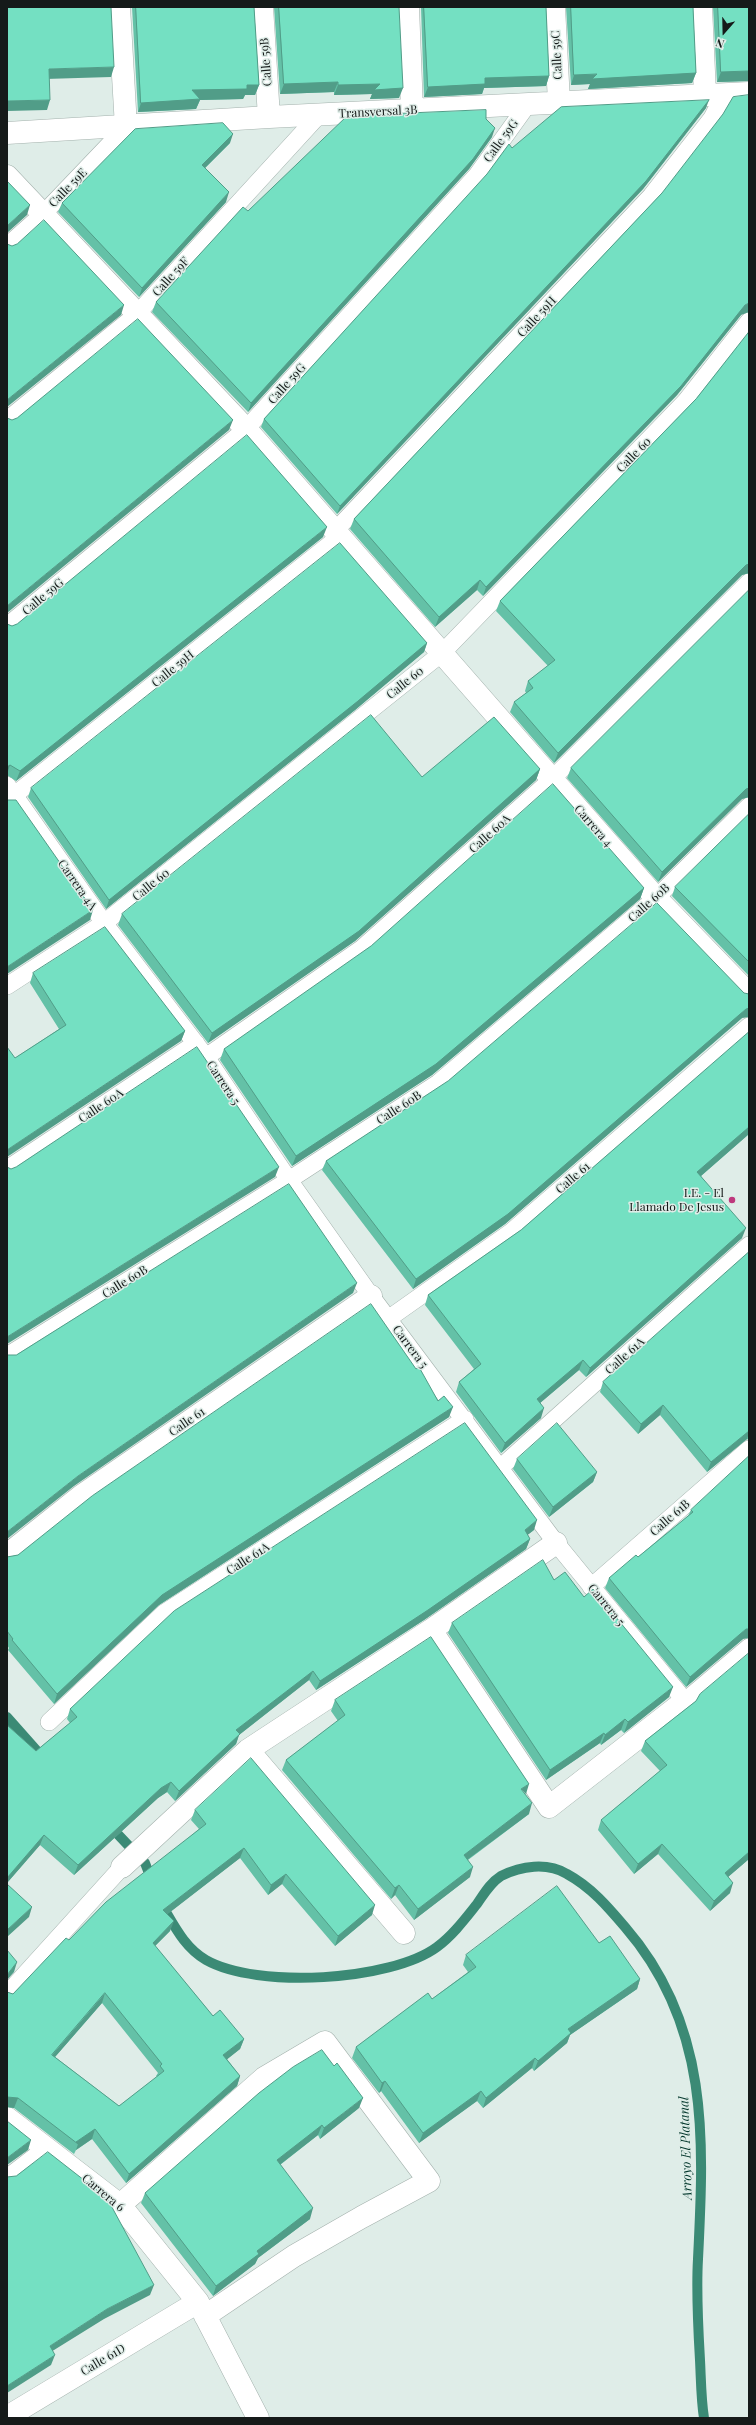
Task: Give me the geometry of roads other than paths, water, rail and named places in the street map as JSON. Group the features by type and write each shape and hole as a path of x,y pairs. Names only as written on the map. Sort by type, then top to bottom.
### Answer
{"street":[{"path":"119,7 126,127"},
{"name":"Calle 59B","path":"262,7 269,117"},
{"path":"408,7 412,110"},
{"name":"Calle 59C","path":"554,7 559,102"},
{"path":"701,7 715,93"},
{"name":"Transversal 3B","path":"7,133 126,127 269,117 318,116 715,93 749,93"},
{"name":"Carrera 4","path":"7,176 246,429 656,898 749,994"},
{"name":"Calle 61","path":"7,1555 81,1496 371,1296"},
{"path":"122,1866 248,1750 431,1630 556,1543"},
{"path":"431,1630 549,1807 685,1701"},
{"path":"248,1750 404,1933"},
{"name":"Calle 61D","path":"7,2418 202,2309 362,2217 429,2181 325,2042 264,2078 120,2205"},
{"name":"Carrera 6","path":"7,2118 120,2205 202,2309 258,2418"}],"lane":[{"name":"Calle 59H","path":"10,794 337,534 651,196 712,118 715,93"},
{"name":"Calle 59G","path":"7,626 246,429 477,175 528,104"},
{"name":"Calle 59F","path":"7,420 136,314 318,116"},
{"name":"Calle 59E","path":"7,246 43,214 126,127"},
{"name":"Calle 60","path":"7,986 104,923 442,653 685,402 749,321"},
{"name":"Calle 60A","path":"206,1057 361,949 552,779 749,582"},
{"name":"Carrera 4A","path":"10,794 104,923 150,983"},
{"name":"Calle 60B","path":"7,1356 289,1180 438,1083 656,898 749,806"},
{"name":"Carrera 5","path":"150,983 206,1057 289,1180 388,1319 465,1419 556,1543 685,1701"},
{"name":"Calle 61","path":"388,1319 511,1232 749,1026"},
{"name":"Calle 60A","path":"7,1169 196,1043"},
{"name":"Calle 61A","path":"501,1467 749,1245"},
{"name":"Calle 61A","path":"49,1722 164,1613 465,1419"},
{"name":"Calle 61B","path":"591,1586 749,1449"},
{"path":"685,1701 749,1647"},
{"path":"7,1994 122,1866"},
{"path":"7,2178 46,2148"}],"waterway":[{"name":"Arroyo El Platanal","path":"7,1717 46,1761"},
{"name":"Arroyo El Platanal","path":"109,1825 145,1863 152,1881"},
{"name":"Arroyo El Platanal","path":"166,1912 178,1933 193,1951 206,1960 229,1969 257,1975 289,1978 323,1977 357,1974 416,1959 437,1947 448,1937 458,1927 494,1882 501,1876 517,1870 534,1867 559,1870 576,1879 599,1898 625,1927 653,1964 673,2003 687,2043 696,2085 700,2127 701,2170 697,2272 704,2418"}],"place":[{"name":"I.E. - El Llamado De Jesus","path":"732,1200"}]}
